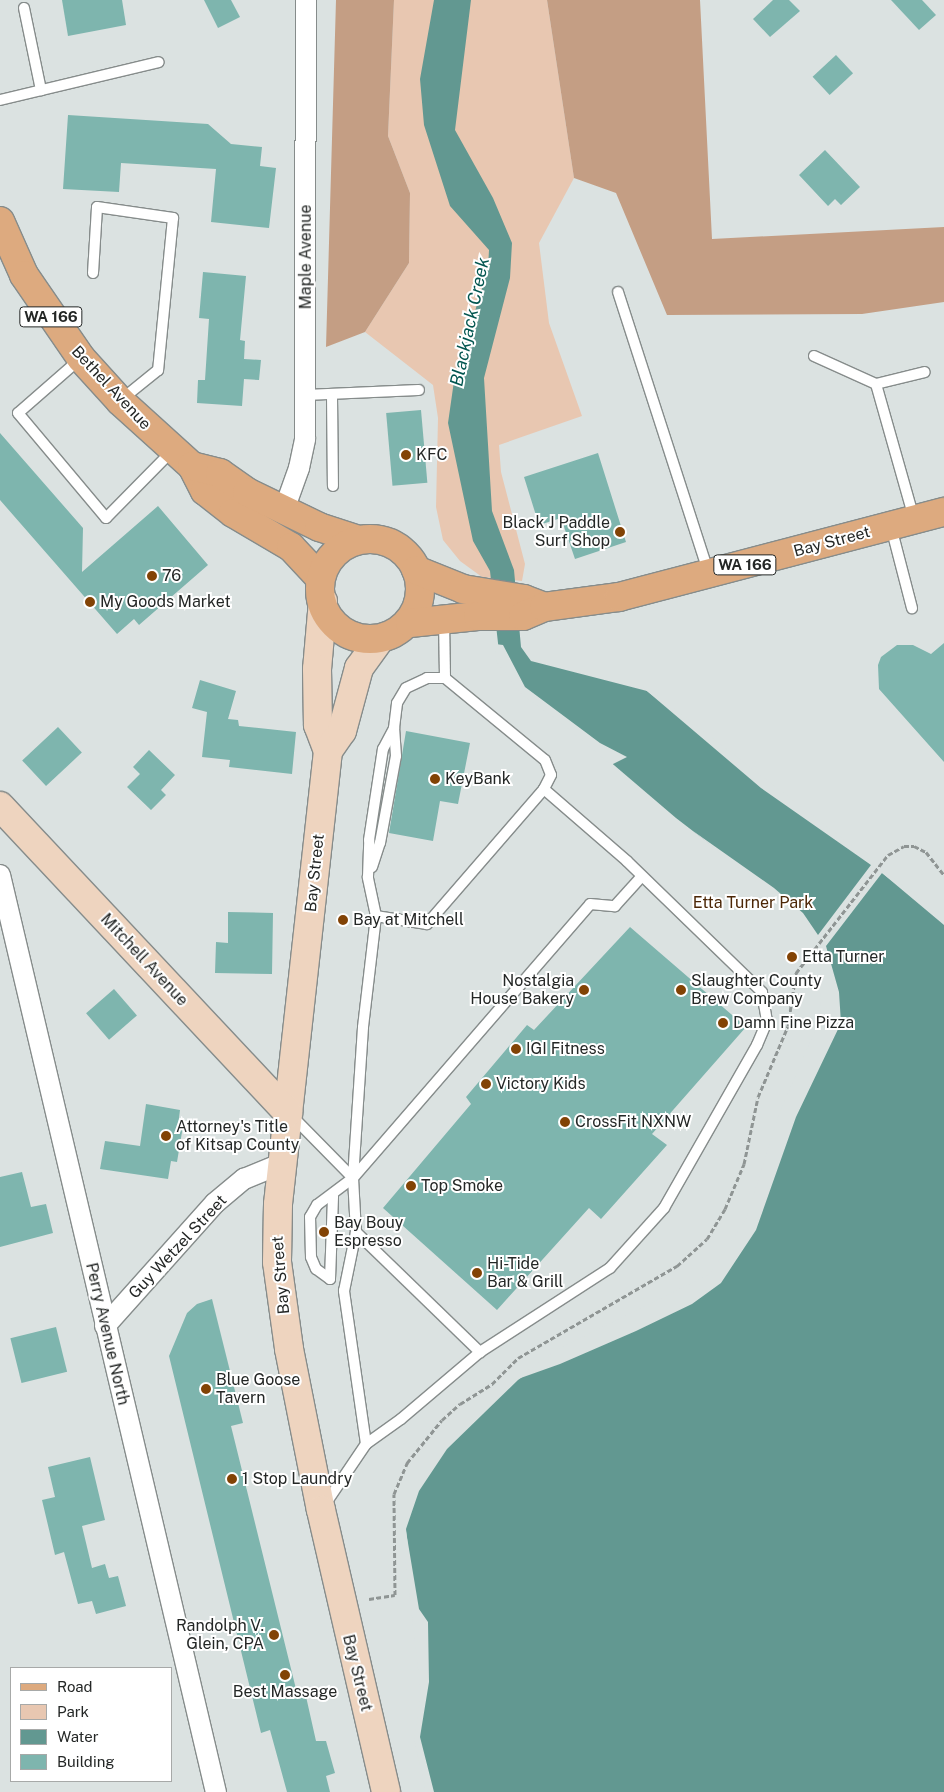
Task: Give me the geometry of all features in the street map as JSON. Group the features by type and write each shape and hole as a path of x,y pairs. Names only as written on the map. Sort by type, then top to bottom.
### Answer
{"main road":[{"name":"Bethel Avenue","path":"0,221 24,275 81,358 120,401 182,458 205,491 233,513 291,547 322,589"},
{"name":"Bethel Avenue","path":"182,458 220,473 247,492 284,510 355,539"},
{"name":"Bay Street","path":"416,570 479,604 530,607 619,597 944,512"},
{"name":"WA 166","path":"322,589 342,628 353,635 380,639 398,634 410,623 421,596 416,570 405,554 391,544 372,538 355,539"},
{"path":"322,589 331,554 355,539"},
{"name":"Bay Street","path":"322,589 317,668 318,725 328,750 283,1163 277,1262 289,1349 321,1510 341,1604 386,1792"},
{"name":"Bay Street","path":"410,623 444,619 479,604"},
{"name":"Bay Street","path":"328,750 342,731 359,668 380,639"},
{"name":"Mitchell Avenue","path":"0,806 288,1113"}],"street":[{"name":"Maple Avenue","path":"284,510 302,454 306,395 306,0"},
{"name":"Perry Avenue North","path":"0,875 216,1792"},
{"name":"Guy Wetzel Street","path":"106,1326 214,1204 244,1179 283,1163"}],"lane":[{"path":"24,8 41,90"},
{"path":"0,100 159,62"},
{"path":"93,273 97,206 173,218 158,370 120,401"},
{"path":"618,292 709,575"},
{"path":"814,356 876,384 925,372"},
{"path":"81,358 18,413 106,518 182,458"},
{"path":"876,384 902,523 912,608"},
{"path":"306,395 332,396 419,390"},
{"path":"332,396 333,486"},
{"path":"444,619 445,678"},
{"path":"366,1444 344,1291 356,1232 354,1178 363,1027 376,916 368,877 380,843 396,756 394,728 397,703 406,688 427,678 445,678 545,760 551,775 544,789 427,924 376,916"},
{"path":"321,1510 366,1444 401,1419 480,1352 610,1268 664,1208 757,1045 767,1020 762,992 642,876 544,789"},
{"path":"333,1196 330,1279 316,1269 311,1257 310,1217 317,1204 333,1196 354,1178 590,904 615,906 642,876"},
{"path":"288,1113 354,1178"},
{"path":"356,1232 480,1352"}],"path":[{"path":"341,1604 395,1595 394,1494 407,1463 442,1420 492,1384 518,1358 678,1266 707,1239 725,1209 744,1164 758,1097 788,1026 796,973 888,855 904,846 914,846 926,852 944,875"}],"green space":[{"path":"394,0 547,0 574,178 539,243 549,323 582,416 499,445 501,472 525,564 522,581 482,577 460,561 443,540 436,507 438,418 433,385 365,332 409,263 410,193 388,136"}],"shaded area":[{"path":"336,0 394,0 388,136 410,193 409,263 365,332 326,347"},
{"path":"547,0 700,0 712,239 944,227 944,302 862,314 667,315 616,193 574,178"}],"water":[{"path":"434,0 471,0 455,130 493,198 512,243 510,278 484,378 492,511 514,570 521,647 531,661 647,691 944,921 944,1792 429,1792 417,1739 424,1694 406,1529 419,1491 447,1449 518,1380 558,1352 712,1276 748,1220 823,1020 824,949 772,892 676,818 560,719 524,693 500,661 490,571 473,541 448,423 454,381 488,268 489,250 450,206 424,125 420,79"}],"pier":[{"path":"495,644 503,645 525,687 600,743 627,757 611,765 559,721 522,695 497,662"},
{"path":"641,686 649,689 944,917 944,925 882,873 826,946 839,992 841,1023 796,1117 756,1230 721,1283 692,1304 636,1331 560,1364 515,1380 556,1350 710,1274 746,1219 779,1114 820,1019 821,950 770,894 693,831 774,888 803,913 818,935 871,865 761,788"},
{"path":"405,1525 419,1609 428,1622 429,1682 420,1737 434,1792 426,1792 414,1739 421,1694 405,1556"}],"building":[{"path":"62,0 122,0 126,25 68,36"},
{"path":"204,0 231,0 240,17 218,28"},
{"path":"773,0 789,0 800,11 770,37 753,19"},
{"path":"891,0 922,0 936,15 919,30"},
{"path":"836,55 853,73 830,95 813,77"},
{"path":"68,115 208,124 231,144 262,147 260,166 276,168 269,228 211,222 216,169 121,163 119,192 63,189"},
{"path":"825,150 860,187 841,205 835,199 828,206 799,175"},
{"path":"203,272 246,276 240,340 245,341 244,359 261,360 259,380 244,379 242,406 197,403 198,380 205,380 209,319 199,318"},
{"path":"421,410 427,483 392,486 386,413"},
{"path":"0,433 83,528 82,572 158,506 208,565 139,625 134,619 117,634 0,500"},
{"path":"598,453 626,542 575,559 561,518 539,525 524,477"},
{"path":"944,643 944,762 879,689 878,665 881,657 897,645 913,645 931,654"},
{"path":"200,680 236,691 228,719 238,720 239,726 296,732 292,774 229,767 230,760 202,757 207,712 192,708"},
{"path":"58,727 82,753 46,786 22,760"},
{"path":"406,731 470,743 458,804 440,801 433,841 389,833"},
{"path":"149,750 175,775 161,790 166,795 151,810 127,787 140,774 133,767"},
{"path":"228,912 273,913 272,974 215,973 216,942 228,943"},
{"path":"630,927 746,1027 652,1134 667,1145 601,1219 589,1208 497,1310 383,1208 471,1104 466,1097 527,1025 534,1030"},
{"path":"114,989 137,1015 109,1040 86,1013"},
{"path":"146,1104 180,1110 178,1126 183,1126 177,1162 171,1161 168,1179 100,1169 105,1141 140,1146"},
{"path":"22,1172 31,1207 46,1204 53,1233 0,1247 0,1177"},
{"path":"212,1299 243,1423 231,1426 297,1693 305,1692 316,1741 326,1741 335,1773 326,1776 330,1792 287,1792 270,1730 261,1733 169,1356 187,1313 197,1304"},
{"path":"56,1327 67,1372 22,1383 10,1338"},
{"path":"90,1457 105,1520 82,1526 92,1568 105,1564 109,1578 118,1576 126,1606 96,1614 92,1601 78,1604 64,1552 55,1555 42,1500 55,1497 48,1467"}],"place":[{"name":"KFC","path":"406,455"},
{"name":"Black J Paddle Surf Shop","path":"620,532"},
{"name":"76","path":"152,576"},
{"name":"My Goods Market","path":"90,602"},
{"name":"KeyBank","path":"435,779"},
{"name":"Bay at Mitchell","path":"343,920"},
{"name":"Etta Turner","path":"792,957"},
{"name":"Nostalgia House Bakery","path":"584,990"},
{"name":"Slaughter County Brew Company","path":"681,990"},
{"name":"Damn Fine Pizza","path":"723,1023"},
{"name":"IGI Fitness","path":"516,1049"},
{"name":"Victory Kids","path":"486,1084"},
{"name":"CrossFit NXNW","path":"565,1122"},
{"name":"Attorney's Title of Kitsap County","path":"166,1136"},
{"name":"Top Smoke","path":"411,1186"},
{"name":"Bay Bouy Espresso","path":"324,1232"},
{"name":"Hi-Tide Bar & Grill","path":"477,1273"},
{"name":"Blue Goose Tavern","path":"206,1389"},
{"name":"1 Stop Laundry","path":"232,1479"},
{"name":"Randolph V. Glein, CPA","path":"274,1635"},
{"name":"Best Massage","path":"285,1675"}],"water label":[{"name":"Blackjack Creek","path":"470,322"}],"park label":[{"name":"Etta Turner Park","path":"753,903"}]}
